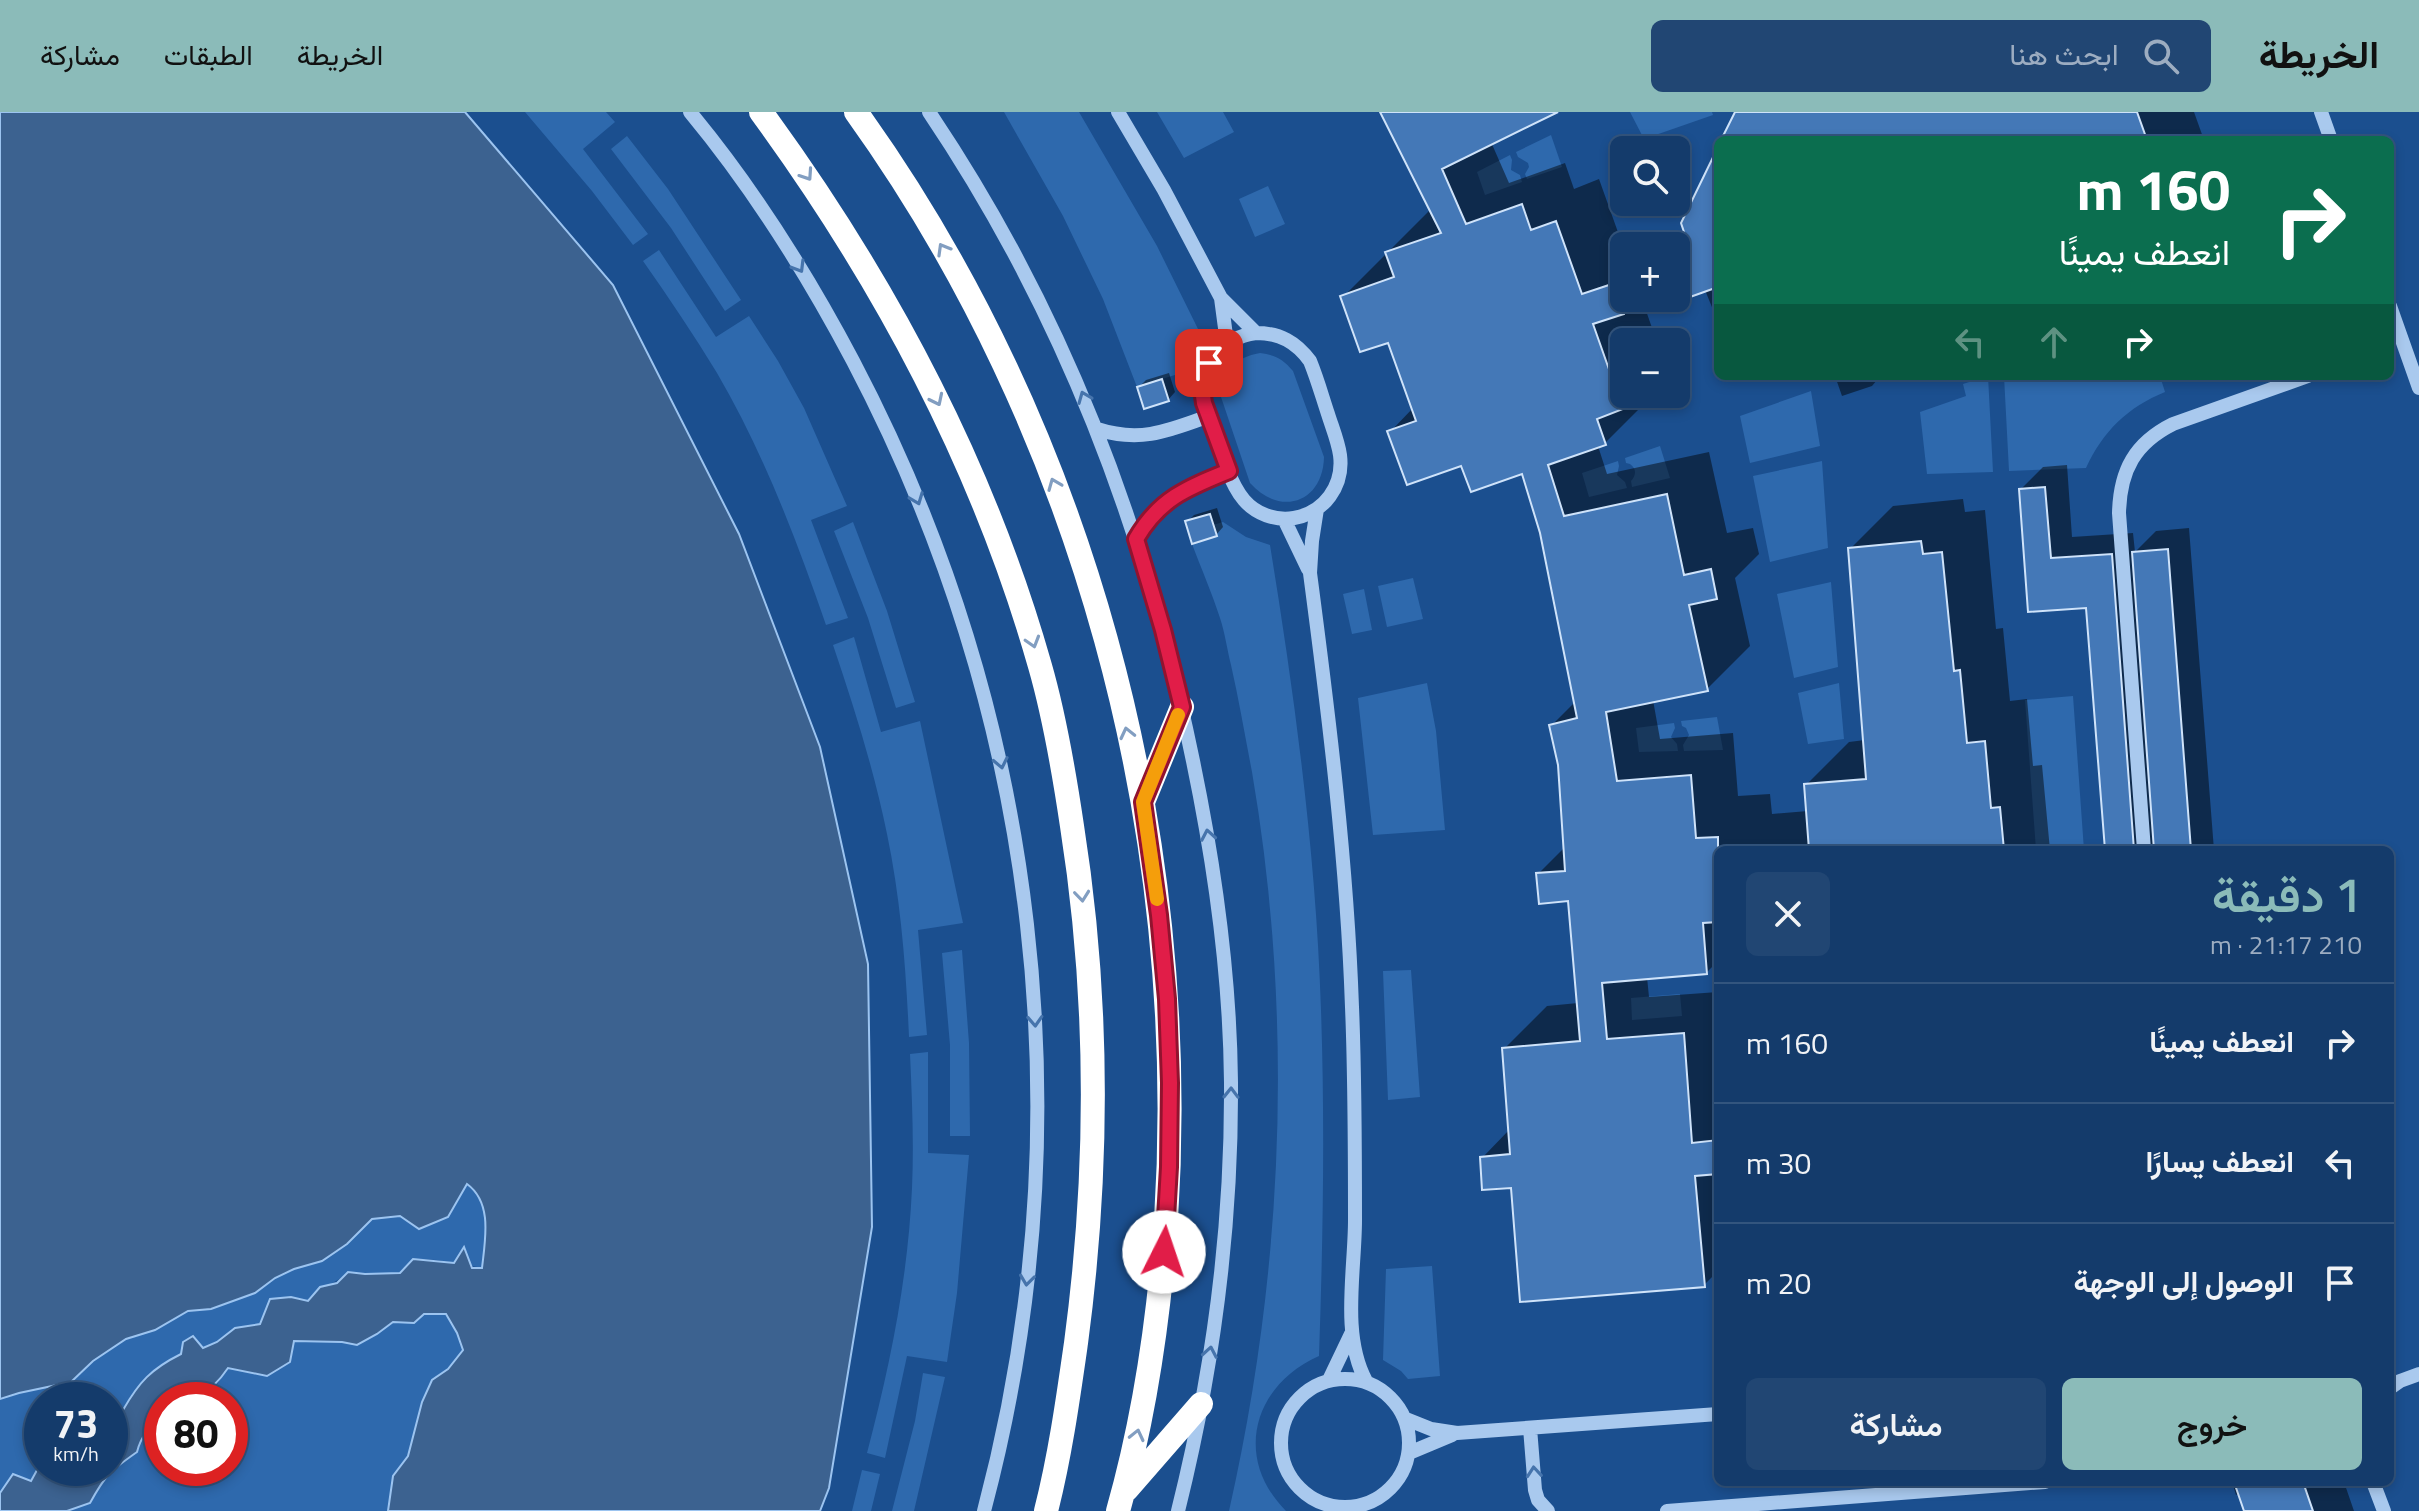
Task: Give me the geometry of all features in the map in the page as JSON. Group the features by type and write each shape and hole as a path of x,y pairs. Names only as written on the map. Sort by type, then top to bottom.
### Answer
{"highway":[{"path":"761,112 801,166 880,291 959,446 1018,596 1041,668 1057,738 1079,870 1088,954 1093,1039 1093,1124 1083,1293 1063,1427 1046,1511"},
{"path":"856,112 915,201 958,274 997,349 1031,426 1090,584 1108,647 1143,802 1167,999 1169,1167 1155,1336 1141,1419 1121,1503"},
{"path":"1143,802 1182,707"},
{"path":"1121,1503 1201,1404"}],"street":[{"path":"690,112 740,177 788,248 832,321 872,397 908,475 949,580 1000,757 1021,870 1033,977 1037,1133 1029,1266 1021,1333 1010,1399 984,1511"},
{"path":"929,112 1027,277 1097,429 1136,539 1163,630 1209,838 1227,999 1231,1081 1230,1161 1215,1324 1178,1511"},
{"path":"1118,112 1164,190 1221,298 1256,333"},
{"path":"2321,112 2330,136"},
{"path":"1221,298 1227,343"},
{"path":"1256,333 1269,333 1292,342 1302,351 1315,372 1337,443 1341,467 1334,491 1307,515 1284,519 1262,514 1252,508 1237,490 1209,416 1202,389 1209,363 1227,343 1256,333"},
{"path":"2396,345 2419,388"},
{"path":"2144,846 2119,513 2122,481 2136,453 2159,431 2297,380"},
{"path":"1097,429 1124,436 1152,435 1209,416"},
{"path":"1136,539 1152,515 1174,496 1229,471"},
{"path":"1317,509 1310,573 1337,789 1352,991 1355,1224 1351,1334 1356,1358 1366,1381"},
{"path":"1284,519 1310,573"},
{"path":"1329,1380 1351,1334"},
{"path":"2394,1385 2419,1374"},
{"path":"1354,1378 1366,1381 1390,1396 1406,1419 1410,1442 1406,1467 1390,1490 1366,1504 1338,1509 1308,1496 1296,1484 1287,1471 1281,1439 1290,1408 1314,1386 1329,1380 1354,1378"},
{"path":"1406,1419 1431,1429 1457,1433 1714,1414"},
{"path":"1530,1428 1535,1490 1538,1500 1548,1511"},
{"path":"1409,1453 1457,1433"},
{"path":"1667,1511 1993,1486"},
{"path":"2375,1486 2384,1511"}],"shaded area":[{"path":"0,112 465,112 613,285 739,534 820,747 868,964 872,1227 829,1488 820,1511 388,1511 393,1476 408,1456 422,1402 432,1380 448,1369 463,1350 446,1314 424,1314 414,1323 393,1322 357,1345 294,1341 290,1362 267,1376 228,1368 216,1382 144,1382 144,1437 137,1452 128,1459 128,1402 147,1377 181,1354 183,1342 193,1336 203,1348 235,1328 260,1324 270,1299 291,1297 308,1301 320,1287 337,1283 348,1272 400,1273 413,1259 454,1263 464,1247 472,1268 482,1268 484,1212 481,1201 467,1184 448,1217 419,1229 400,1216 372,1219 347,1244 322,1261 275,1278 255,1293 211,1309 188,1311 155,1330 126,1339 93,1361 71,1382 24,1382 24,1392 0,1399"},
{"path":"525,112 606,112 615,122 583,149 648,234 633,245"},
{"path":"1004,112 1079,112 1157,246 1200,333 1187,352 1178,374 1137,387 1103,299 1063,216"},
{"path":"1157,112 1223,112 1234,132 1184,158"},
{"path":"1630,112 1712,112 1713,115 1653,136 1642,136"},
{"path":"1551,135 1562,167 1527,179 1528,163 1516,152"},
{"path":"627,136 668,189 741,300 725,311 671,228 611,149"},
{"path":"1510,155 1511,170 1520,175 1522,182 1485,195 1477,172"},
{"path":"1268,186 1285,224 1255,237 1239,199"},
{"path":"659,250 716,337 749,316 804,408 847,506 811,520 848,618 826,625 764,465 734,403 643,261"},
{"path":"1260,353 1278,358 1293,371 1324,457 1322,473 1316,485 1298,500 1274,500 1250,483 1221,397 1224,380 1232,367 1244,358"},
{"path":"1988,380 1993,472 1927,474 1920,412 1966,396 1963,384"},
{"path":"2004,380 2161,380 2165,392 2139,405 2118,422 2100,443 2086,468 2009,471"},
{"path":"1811,391 1820,446 1750,463 1740,416"},
{"path":"1660,446 1670,478 1632,487 1635,470 1626,463 1625,458"},
{"path":"1618,461 1617,475 1627,488 1589,497 1582,473"},
{"path":"1822,461 1828,548 1770,562 1753,476"},
{"path":"853,522 887,611 915,702 896,708 868,618 834,531"},
{"path":"1223,522 1246,537 1270,545 1303,777 1318,952 1323,1140 1319,1356 1296,1369 1279,1385 1266,1404 1258,1424 1256,1446 1269,1490 1286,1511 1229,1511 1248,1420 1272,1235 1278,1049 1274,957 1252,772 1223,629 1192,544 1216,536 1213,525"},
{"path":"1413,578 1423,619 1387,627 1378,586"},
{"path":"1831,582 1838,667 1794,678 1777,594"},
{"path":"1364,589 1372,630 1352,634 1343,594"},
{"path":"854,637 881,732 920,721 963,923 918,930 927,1035 909,1037 902,935 887,834 863,739 833,645"},
{"path":"1427,683 1436,731 1445,830 1373,835 1358,698"},
{"path":"1839,683 1844,739 1808,744 1798,693"},
{"path":"2073,696 2084,846 2036,846 2025,700"},
{"path":"1717,717 1723,750 1684,751 1683,745 1689,735 1681,721"},
{"path":"1674,723 1671,737 1678,751 1639,752 1636,728"},
{"path":"962,950 969,1043 970,1136 950,1136 950,1045 942,953"},
{"path":"1411,970 1420,1097 1388,1100 1383,971"},
{"path":"1680,994 1682,1016 1632,1020 1631,998"},
{"path":"928,1052 928,1153 969,1155 957,1293 947,1362 907,1356 885,1458 867,1453 890,1355 907,1255 913,1171 910,1054"},
{"path":"467,1183 481,1202 484,1212 483,1268 413,1259 400,1273 348,1272 308,1301 291,1297 260,1324 235,1328 203,1349 193,1337 183,1342 181,1354 147,1377 128,1402 128,1382 71,1382 93,1361 126,1339 155,1330 188,1311 211,1309 255,1293 275,1278 322,1261 347,1244 372,1219 448,1217"},
{"path":"1432,1266 1440,1376 1408,1379 1383,1360 1386,1269"},
{"path":"424,1314 446,1314 463,1350 448,1369 432,1380 422,1402 408,1457 393,1476 388,1511 67,1511 90,1503 100,1486 128,1486 128,1456 144,1436 144,1486 248,1486 248,1382 218,1382 228,1368 267,1376 293,1341 357,1345 393,1322 414,1323"},
{"path":"923,1373 945,1377 914,1511 892,1511 915,1421"},
{"path":"24,1392 24,1479 13,1474 0,1493 0,1399"},
{"path":"862,1470 880,1474 871,1511 852,1511"},
{"path":"13,1474 24,1478 24,1486 99,1486 90,1503 67,1511 0,1511 0,1493"}],"building":[{"path":"1380,112 1558,112 1442,169 1466,224 1522,204 1531,230 1556,221 1582,294 1610,285 1610,312 1624,312 1593,324 1610,372 1610,408 1623,409 1597,419 1606,445 1548,465 1564,516 1667,494 1684,575 1711,569 1717,599 1689,605 1708,691 1606,712 1617,781 1691,775 1696,838 1718,837 1718,846 1714,846 1714,922 1703,923 1707,974 1602,983 1607,1039 1684,1033 1692,1143 1714,1140 1714,1174 1695,1176 1705,1287 1520,1302 1511,1188 1482,1190 1480,1157 1510,1154 1502,1048 1580,1041 1568,901 1539,904 1536,873 1565,871 1558,765 1549,725 1577,718 1540,533 1522,474 1471,492 1461,466 1407,485 1387,431 1416,421 1388,343 1360,352 1340,296 1394,277 1385,252 1441,233"},
{"path":"1735,112 2137,112 2146,136 1723,136"},
{"path":"1714,155 1714,288 1690,297 1690,232 1684,232 1681,223 1684,216 1690,216 1690,205"},
{"path":"1162,379 1169,401 1144,409 1137,387"},
{"path":"2045,487 2051,558 2112,554 2134,846 2105,846 2086,608 2028,612 2019,489"},
{"path":"1210,514 1217,536 1192,544 1185,521"},
{"path":"1921,541 1923,554 1942,552 1954,671 1960,670 1967,743 1985,741 1991,808 2000,807 2004,846 1809,846 1804,784 1866,779 1848,548"},
{"path":"2168,549 2191,846 2154,846 2132,552"},
{"path":"2235,1486 2304,1486 2313,1511 2244,1511"}],"slow traffic":[{"path":"1157,899 1143,802 1178,715"}],"route":[{"path":"1164,1252 1170,1083 1167,999 1143,802 1182,707 1136,539 1152,515 1174,496 1229,471 1204,403 1202,389 1209,363"}]}
